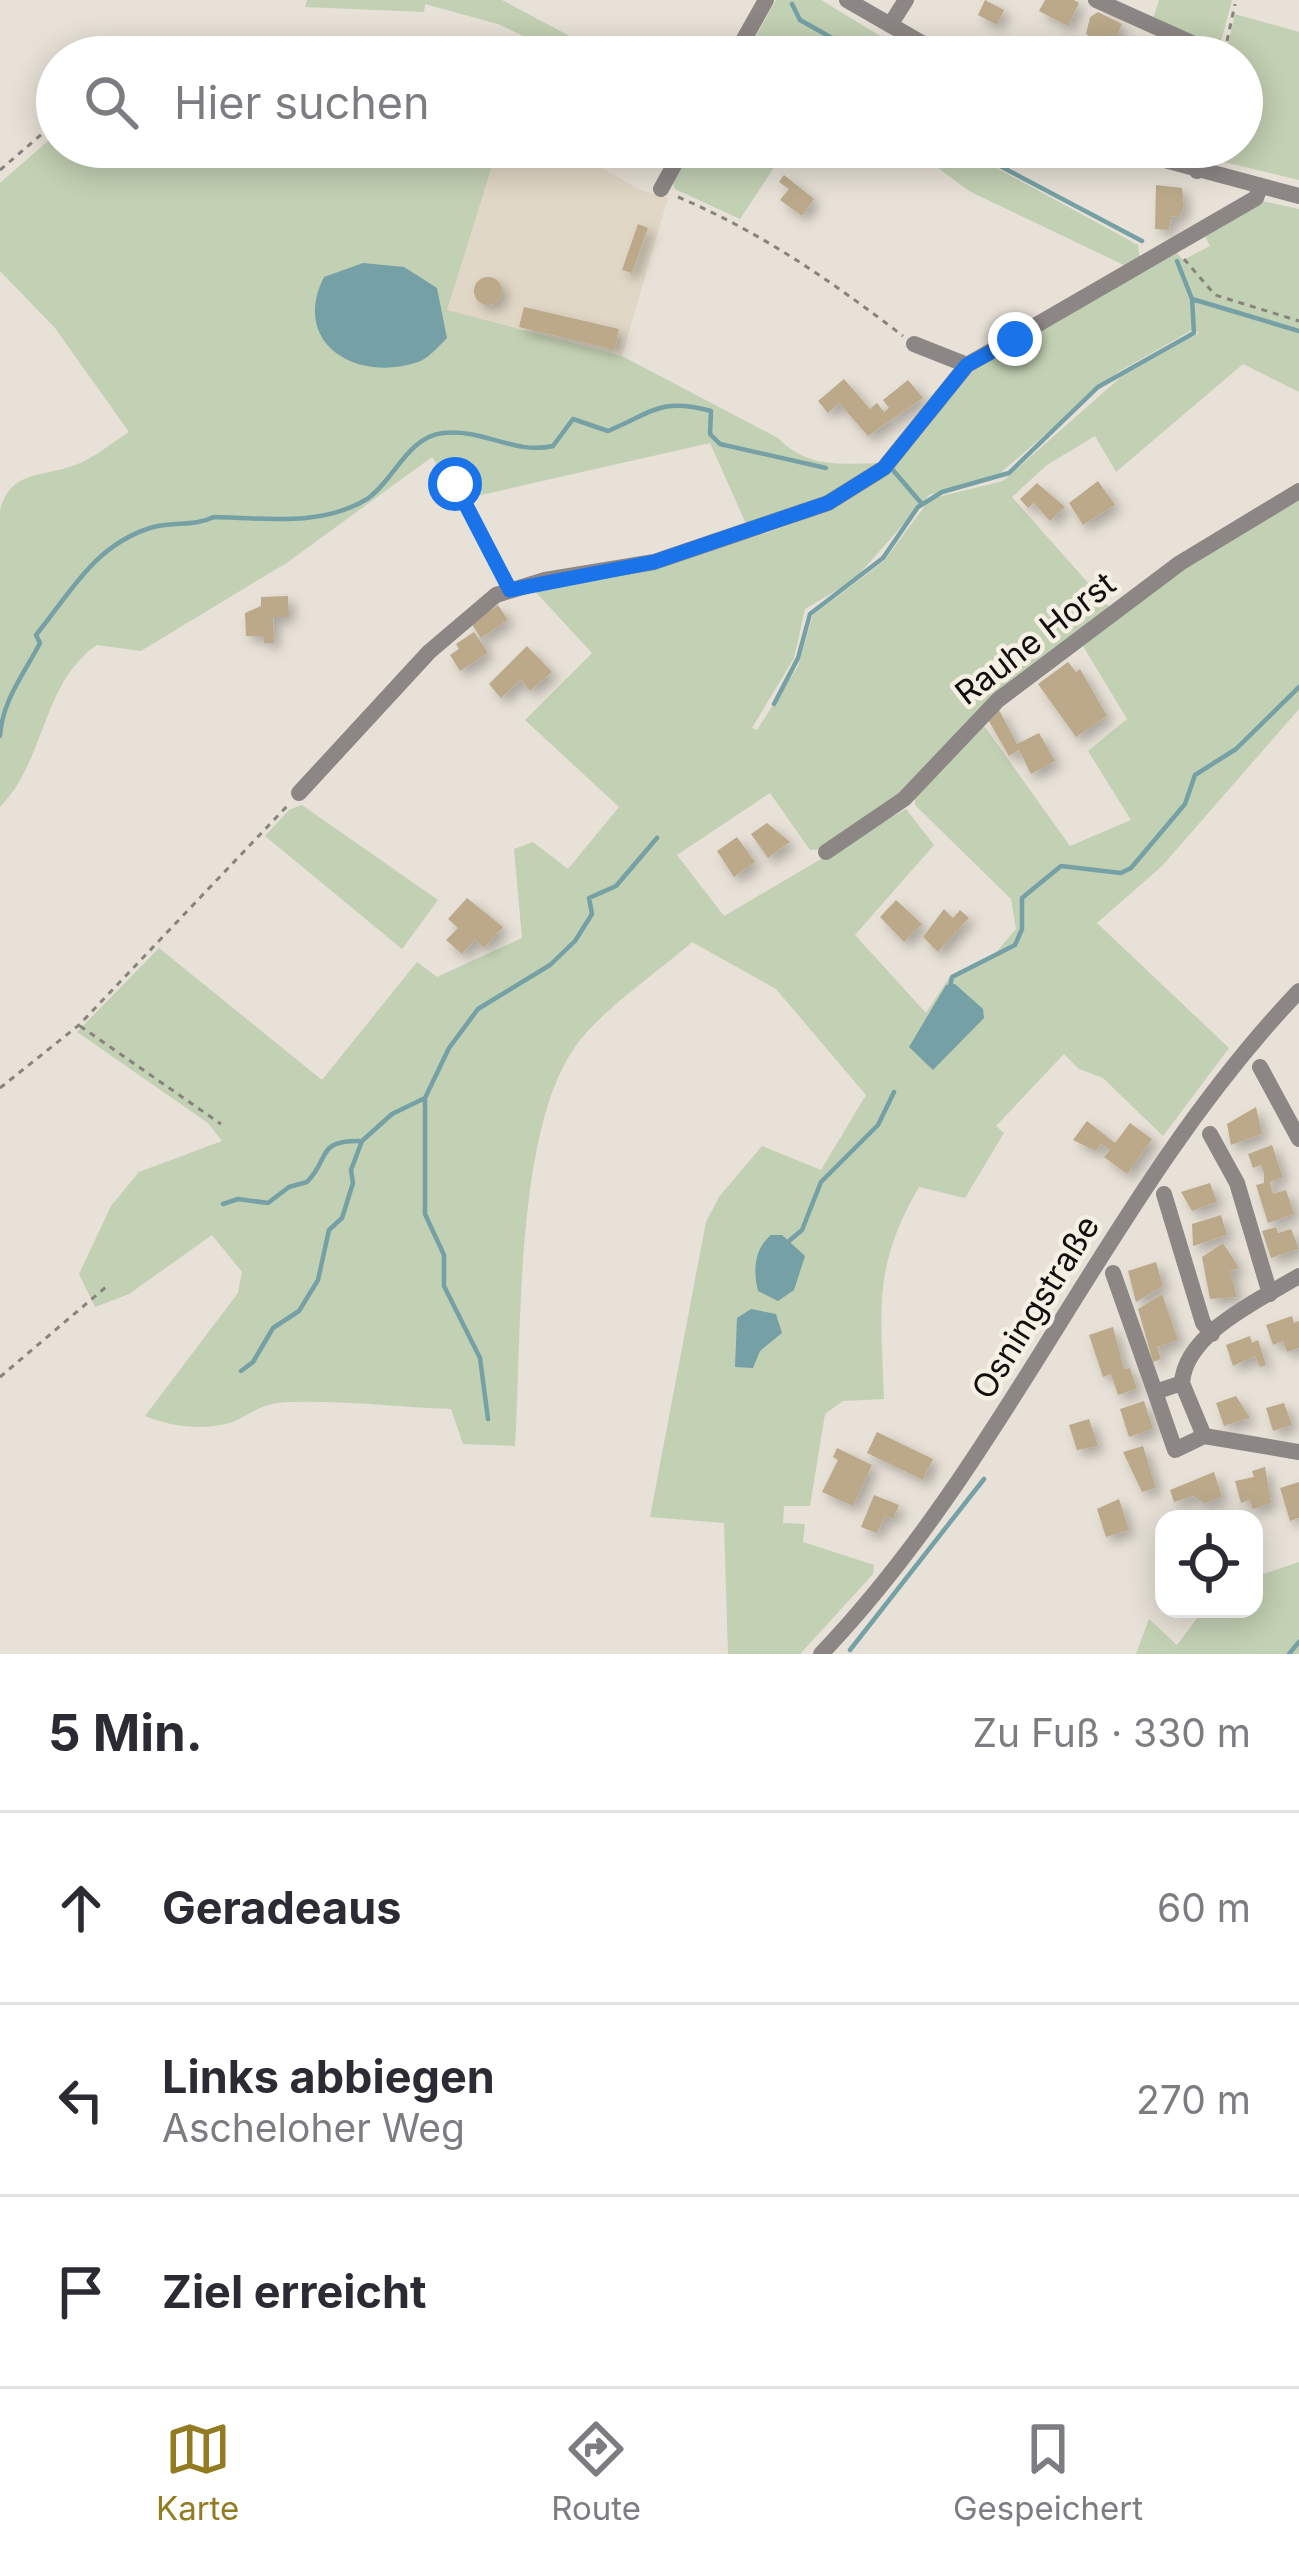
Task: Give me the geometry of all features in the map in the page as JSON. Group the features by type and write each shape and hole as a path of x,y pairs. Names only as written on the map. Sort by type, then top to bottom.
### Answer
{"street":[{"path":"746,36 766,0"},
{"path":"847,0 909,36"},
{"path":"890,25 906,0"},
{"path":"1096,0 1178,36"},
{"path":"661,189 672,168"},
{"path":"1187,168 1299,196"},
{"path":"299,793 462,620 510,590 654,562 828,503 884,468 967,365 1175,249 1256,198 1260,187"},
{"path":"914,344 967,365"},
{"name":"Rauhe Horst","path":"826,852 904,799 998,700 1180,563 1299,491"},
{"name":"Osningstraße","path":"829,1651 973,1462 1195,1114 1299,991"},
{"path":"1260,1067 1299,1139"},
{"path":"1210,1134 1237,1183 1270,1294"},
{"path":"1164,1194 1203,1323 1212,1334"},
{"path":"1113,1273 1175,1450 1204,1436 1299,1452"},
{"path":"1204,1436 1182,1382 1191,1355 1212,1334 1299,1276"},
{"path":"1155,1392 1182,1382"}],"path":[{"path":"1228,36 1235,4"},
{"path":"0,170 36,139"},
{"path":"661,189 745,226 825,276 914,344"},
{"path":"1175,249 1215,295 1299,320"},
{"path":"455,484 510,590"},
{"path":"0,1088 79,1025 299,793"},
{"path":"79,1025 221,1124"},
{"path":"0,1377 106,1287"}],"shaded area":[{"path":"491,168 602,168 640,190 668,198 622,356 446,310"}],"green space":[{"path":"307,0 502,0 570,36 523,36 498,24 425,4 424,12 305,7"},
{"path":"776,0 821,0 880,36 756,36"},
{"path":"1159,0 1232,0 1222,36 1190,36 1153,19"},
{"path":"1235,14 1299,32 1299,180 1249,168 1263,168 1263,36 1230,36"},
{"path":"36,151 36,168 491,168 447,310 622,356 778,438 800,455 837,463 879,463 825,498 747,526 710,443 459,500 432,457 288,562 141,651 97,645 65,679 27,767 0,807 0,511 11,488 20,481 78,464 129,432 55,328 0,271 0,183"},
{"path":"681,168 774,168 740,219 675,189"},
{"path":"938,168 997,168 1138,245 1139,255 1147,259 1130,268 969,191"},
{"path":"1262,201 1299,209 1299,392 1243,364 1116,472 1095,436 1047,465 1012,497 1112,610 975,714 887,806 821,849 810,850 770,793 677,855 724,916 906,809 934,845 855,935 926,1013 949,978 993,956 1016,929 1011,899 915,805 915,793 980,720 1070,846 1131,820 1088,751 1127,719 1083,646 1182,567 1299,497 1299,709 1162,866 1097,923 1229,1048 1163,1136 1103,1078 1079,1069 1064,1054 996,1126 1004,1133 965,1198 919,1187 886,1266 881,1314 884,1399 843,1401 825,1414 810,1506 784,1506 783,1523 805,1524 803,1542 874,1565 873,1574 800,1654 728,1654 724,1523 650,1517 706,1222 719,1197 762,1146 821,1170 866,1095 776,989 692,942 586,1033 555,1084 531,1183 515,1446 463,1444 451,1409 282,1402 226,1424 203,1427 145,1416 238,1293 242,1272 212,1235 129,1294 95,1307 79,1274 111,1206 139,1172 222,1141 208,1123 77,1032 159,948 322,1080 417,962 437,977 522,938 514,849 533,842 568,869 619,807 525,720 592,653 532,588 713,549 801,520 843,500 896,463 986,359 1177,253 1183,260 1210,246 1205,236","holes":["1194,329 1199,333 1121,377 1003,481 930,499 884,561 813,615 798,666 757,730 752,728 794,658 805,609 854,580 929,495 999,474 1118,372"]},
{"path":"302,805 438,900 402,949 265,836 289,810"},
{"path":"1299,1562 1299,1654 1136,1654 1149,1619 1177,1645 1197,1618 1263,1618 1263,1574"}],"water":[{"path":"363,263 404,267 437,288 447,338 426,358 395,367 373,367 336,353 323,339 316,322 316,301 324,277"},
{"path":"955,984 983,1009 984,1018 933,1070 909,1047 946,985"},
{"path":"771,1235 782,1235 805,1256 794,1290 778,1301 758,1291 756,1276 758,1254"},
{"path":"751,1309 776,1314 782,1333 760,1351 753,1368 735,1367 737,1318"}],"building":[{"path":"985,0 1004,10 997,25 978,15"},
{"path":"1045,0 1079,3 1068,26 1039,11"},
{"path":"1098,12 1122,24 1117,36 1086,34 1090,17"},
{"path":"784,175 814,199 802,216 780,200 789,189 779,182"},
{"path":"1156,185 1182,188 1184,206 1180,217 1171,216 1169,230 1155,229"},
{"path":"638,224 648,228 632,273 622,270"},
{"path":"488,277 498,281 502,291 498,301 488,305 478,301 474,291 478,281"},
{"path":"524,307 619,329 615,350 519,327"},
{"path":"844,379 870,409 877,403 884,412 889,408 883,400 908,380 923,398 868,436 839,403 828,413 818,401"},
{"path":"1098,481 1115,505 1083,525 1069,503"},
{"path":"1037,483 1065,507 1050,521 1034,503 1028,508 1020,499"},
{"path":"288,596 289,617 273,617 274,643 264,643 264,636 246,636 245,613 261,606 261,597"},
{"path":"498,605 508,620 481,638 471,623"},
{"path":"474,632 488,653 460,671 450,655 459,649 456,644"},
{"path":"527,646 552,672 530,691 521,680 501,698 489,684"},
{"path":"1068,662 1076,672 1080,669 1107,716 1076,737 1038,684"},
{"path":"999,710 1017,744 1039,733 1055,761 1031,774 1019,750 1009,756 986,716"},
{"path":"767,823 790,842 768,858 751,834"},
{"path":"737,837 755,862 734,877 717,851"},
{"path":"467,898 503,927 484,948 475,940 462,954 446,940 458,928 448,919"},
{"path":"896,900 922,924 904,942 880,917"},
{"path":"944,909 953,918 960,910 969,918 938,952 923,937"},
{"path":"1256,1107 1262,1134 1231,1145 1227,1124"},
{"path":"1087,1121 1115,1143 1130,1123 1152,1139 1127,1174 1104,1157 1110,1150 1101,1144 1096,1151 1073,1140"},
{"path":"1272,1145 1283,1177 1270,1182 1271,1188 1273,1194 1286,1190 1294,1214 1268,1223 1256,1185 1264,1183 1264,1173 1261,1165 1253,1168 1248,1154"},
{"path":"1210,1183 1217,1202 1192,1211 1181,1192"},
{"path":"1221,1215 1227,1235 1193,1246 1192,1224"},
{"path":"1276,1227 1278,1233 1291,1229 1299,1249 1271,1258 1262,1231"},
{"path":"1223,1243 1239,1268 1230,1271 1237,1297 1210,1299 1202,1257"},
{"path":"1156,1262 1163,1286 1136,1302 1128,1271"},
{"path":"1162,1294 1178,1340 1157,1347 1161,1359 1153,1362 1138,1309"},
{"path":"1292,1316 1294,1323 1299,1321 1299,1348 1287,1352 1283,1341 1273,1345 1266,1325"},
{"path":"1113,1327 1124,1369 1130,1368 1137,1389 1118,1395 1111,1374 1103,1377 1089,1335"},
{"path":"1250,1336 1252,1343 1258,1340 1266,1365 1260,1367 1255,1356 1233,1366 1226,1345"},
{"path":"1236,1396 1250,1418 1224,1426 1216,1403"},
{"path":"1144,1401 1153,1429 1129,1437 1120,1409"},
{"path":"1284,1403 1292,1425 1273,1431 1266,1408"},
{"path":"1089,1419 1098,1446 1077,1450 1069,1425"},
{"path":"877,1432 933,1459 923,1480 867,1453"},
{"path":"1143,1446 1156,1488 1142,1492 1123,1452"},
{"path":"837,1448 872,1465 853,1506 822,1492 838,1460 833,1457"},
{"path":"1265,1467 1271,1503 1253,1509 1249,1500 1241,1503 1235,1481 1254,1477 1252,1471"},
{"path":"1214,1472 1222,1497 1205,1503 1193,1496 1174,1502 1170,1490"},
{"path":"1299,1482 1299,1518 1290,1521 1280,1488"},
{"path":"874,1495 899,1505 893,1519 885,1516 877,1533 861,1527"},
{"path":"1119,1499 1129,1530 1106,1537 1097,1509"}],"waterway":[{"path":"792,4 800,20 829,36"},
{"path":"1004,168 1142,241"},
{"path":"1177,261 1192,299"},
{"path":"774,704 798,658 810,614 883,558 918,507 942,492 1009,473 1098,387 1194,333 1192,299 1299,331"},
{"path":"0,736 9,699 40,643 36,635 85,572 113,546 150,528 214,517 312,517 350,508 377,491 410,451 431,436 457,432 539,448 553,446 573,419 608,431 656,409 693,407 711,411 710,434 720,444 826,468"},
{"path":"892,469 922,504"},
{"path":"950,987 952,977 1015,945 1022,929 1022,898 1061,866 1121,873 1131,868 1185,804 1195,775 1236,749 1299,687"},
{"path":"241,1371 253,1362 273,1328 299,1311 318,1280 329,1230 342,1218 362,1141 392,1114 425,1098 449,1048 478,1009 550,965 575,941 592,914 589,898 616,886 657,838"},
{"path":"789,1241 802,1230 821,1182 878,1125 894,1092"},
{"path":"425,1099 425,1214 444,1255 444,1286 480,1358 488,1419"},
{"path":"223,1204 238,1199 268,1203 289,1187 307,1182 330,1147 362,1141"},
{"path":"850,1650 984,1479"},
{"path":"1289,1654 1299,1642"}],"route":[{"path":"455,484 510,590 654,562 828,503 884,468 967,365 1015,339"}]}
